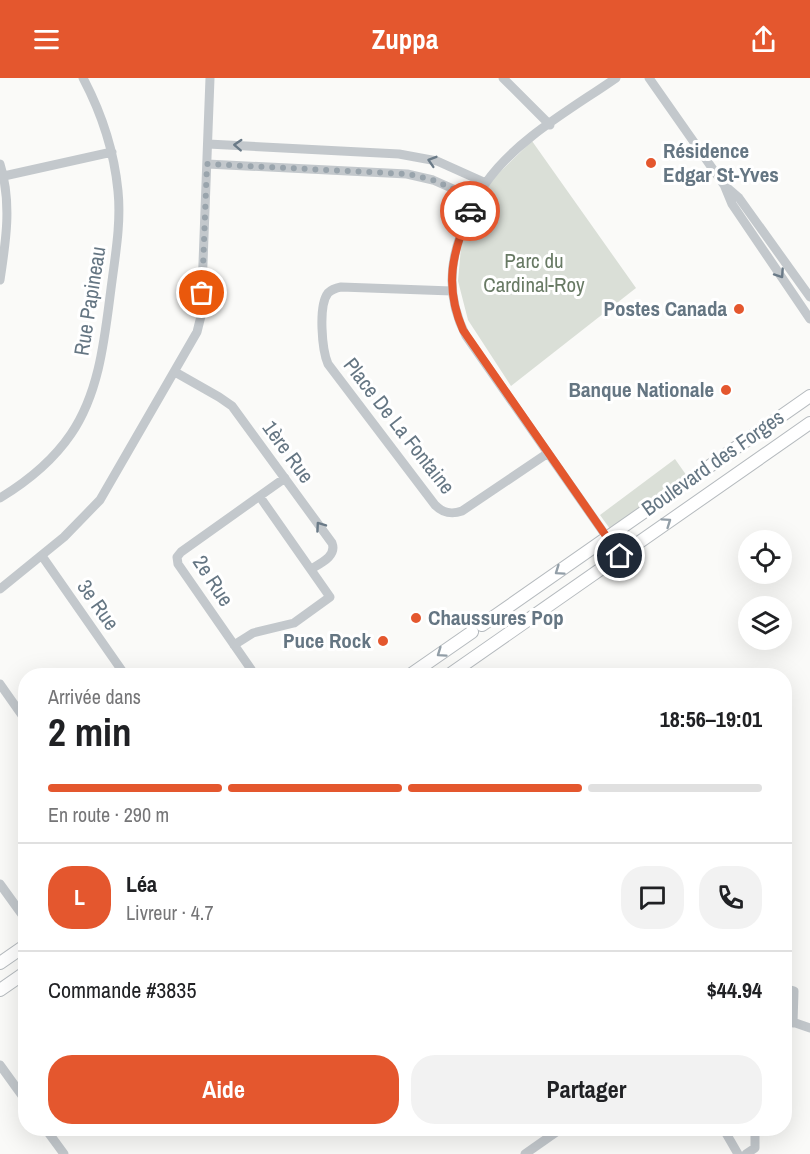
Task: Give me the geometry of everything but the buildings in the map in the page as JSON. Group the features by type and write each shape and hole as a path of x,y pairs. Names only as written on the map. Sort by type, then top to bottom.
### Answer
{"main road":[{"name":"Boulevard des Forges","path":"420,668 810,396"},
{"name":"Boulevard des Forges","path":"459,668 810,423"},
{"path":"0,963 18,951"},
{"path":"0,990 18,978"}],"street":[{"name":"Rue Papineau","path":"0,498 30,478 56,454 72,434 83,413 95,378 105,332 119,220 118,192 112,152 99,110 84,78"},
{"path":"0,589 42,556 83,519 100,500 195,338 201,322 210,78"},
{"path":"503,78 550,125"},
{"path":"616,78 507,159 486,183 476,199 454,254 452,291 455,309 466,336 620,556"},
{"path":"649,78 724,185 732,204 810,320"},
{"path":"208,144 399,154 426,158 486,183"},
{"path":"322,169 324,149"},
{"path":"4,176 112,152"},
{"path":"0,164 4,176 7,226 0,280"},
{"path":"207,164 417,175 476,199"},
{"path":"724,185 739,198 810,297"},
{"name":"Place De La Fontaine","path":"452,291 341,287 332,290 325,299 324,314 323,346 328,364 435,505 443,511 452,514 466,509 548,453"},
{"name":"1ère Rue","path":"175,372 232,406 334,546 332,554 312,569"},
{"name":"2e Rue","path":"250,668 179,566 177,557 285,478"},
{"path":"234,645 254,633 294,623 328,600 329,594 260,497"},
{"name":"3e Rue","path":"42,556 120,668"},
{"path":"0,684 18,710"},
{"path":"0,884 18,909"},
{"path":"792,1022 810,1028"},
{"path":"0,1065 18,1090"},
{"path":"51,1136 64,1154"},
{"path":"525,1154 551,1136"},
{"path":"728,1136 738,1154"},
{"path":"746,1154 754,1148 754,1136"}],"green space":[{"name":"Parc du Cardinal-Roy","path":"532,141 636,288 511,386 468,320 458,281 461,247 479,192"},
{"path":"675,459 689,479 613,533 600,515"}],"way so far":[{"path":"202,293 207,164 397,173 425,177 476,199 470,211"}],"place":[{"name":"Résidence Edgar St-Yves","path":"651,163"},
{"name":"Postes Canada","path":"739,309"},
{"name":"Banque Nationale","path":"726,390"},
{"name":"Chaussures Pop","path":"416,618"},
{"name":"Puce Rock","path":"383,641"}],"route":[{"path":"470,211 457,245 452,271 453,300 463,330 620,556"}]}
